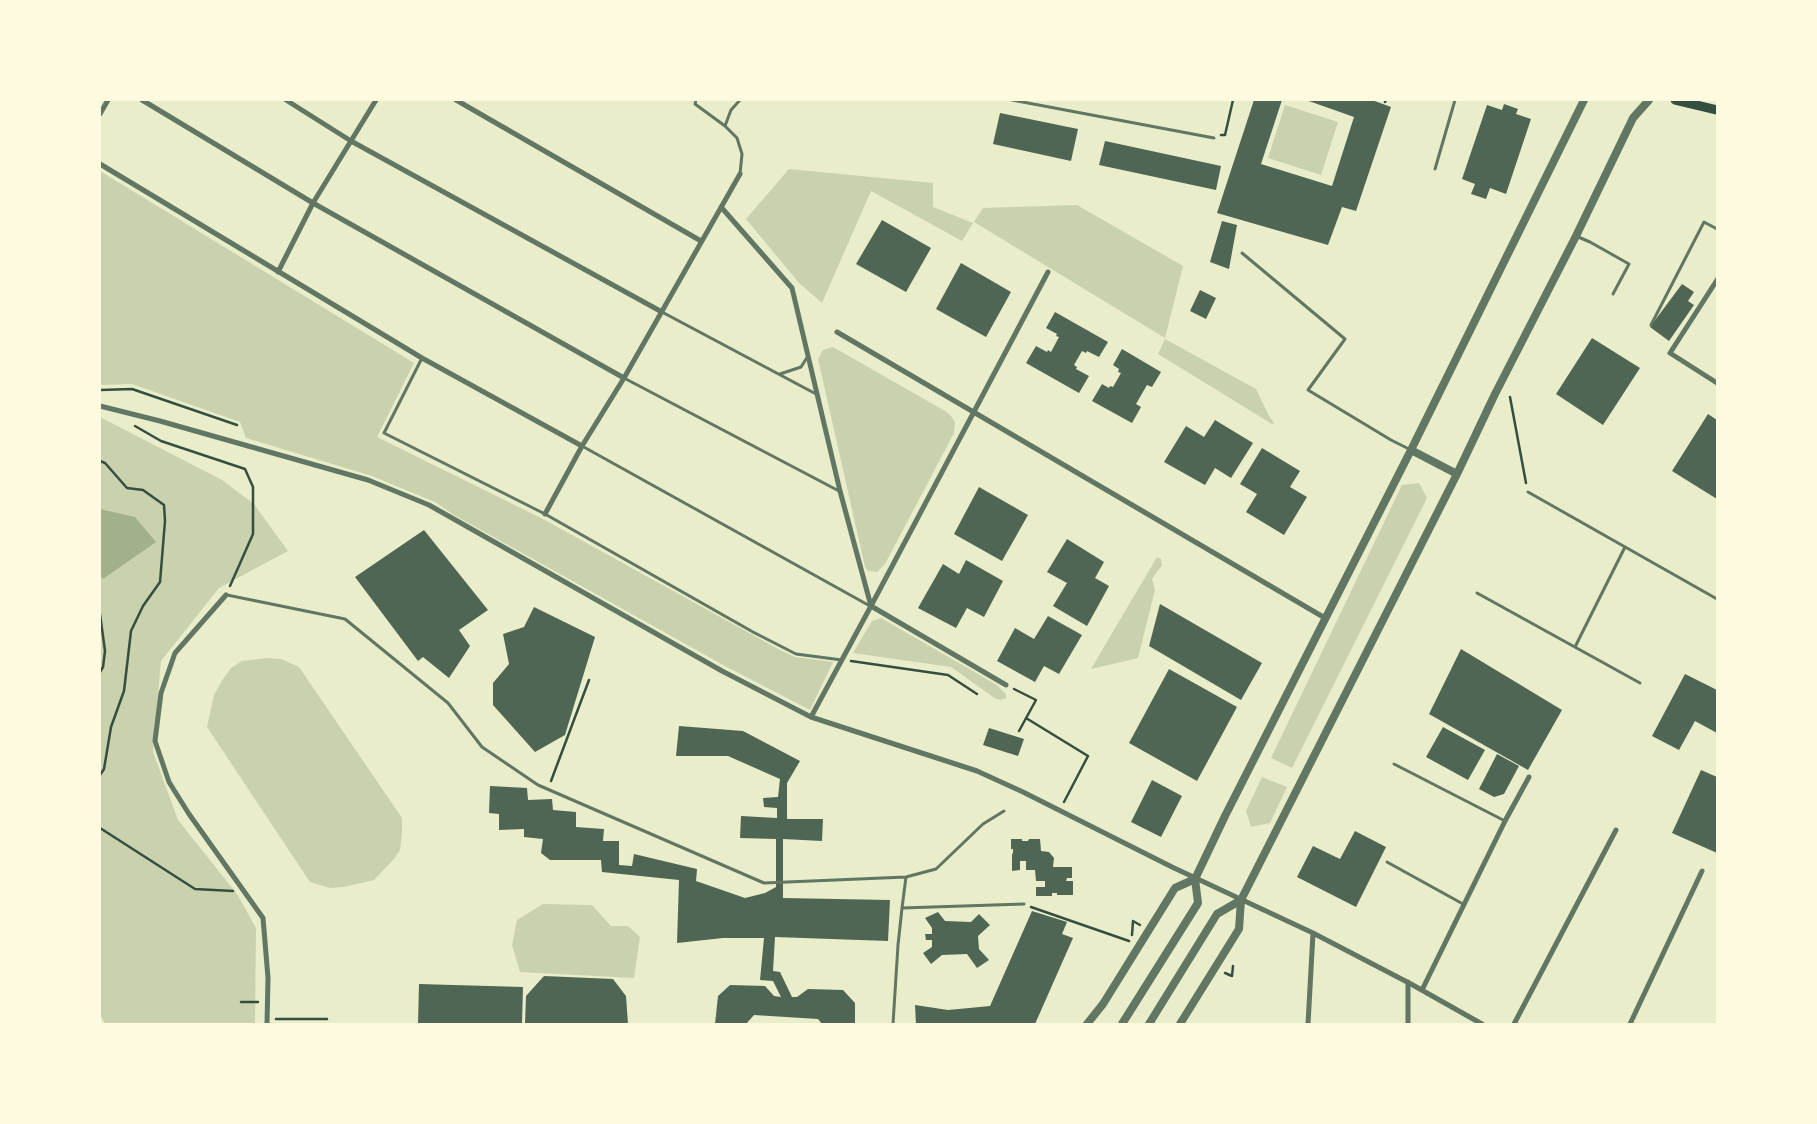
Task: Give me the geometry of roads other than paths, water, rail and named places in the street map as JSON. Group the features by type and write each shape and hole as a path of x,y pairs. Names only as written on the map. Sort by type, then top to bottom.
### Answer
{"main road":[{"path":"1675,100 1717,110"}],"street":[{"path":"100,114 108,100"},
{"path":"142,100 313,203 624,378"},
{"path":"286,100 351,141 662,312"},
{"path":"278,272 313,203 376,100"},
{"path":"456,100 701,242"},
{"path":"1122,1024 1198,903 1195,879 1229,808 1411,450 1584,100"},
{"path":"1180,1024 1238,929 1241,900 1457,474 1494,394 1576,236 1633,118 1649,100"},
{"path":"100,164 422,358 582,446"},
{"path":"545,514 582,446 624,378 740,174"},
{"path":"721,207 792,288 840,491 871,606 1006,685"},
{"path":"811,717 1048,272"},
{"path":"1717,280 1670,353 1717,383"},
{"path":"837,332 1325,618"},
{"path":"100,406 160,421 368,480 429,505 722,671 811,717 977,771 1060,810 1195,879 1313,933 1408,982 1482,1024"},
{"path":"1411,450 1457,474"},
{"path":"226,595 175,653 161,693 155,740 169,782 263,918 268,978 267,1024"},
{"path":"1422,990 1505,821 1529,777"},
{"path":"1514,1024 1616,830"},
{"path":"1630,1024 1702,871"},
{"path":"1087,1024 1103,1004 1175,888 1195,879"},
{"path":"1149,1024 1217,914 1241,900"},
{"path":"1308,1024 1313,933"},
{"path":"1408,982 1408,1024"}],"lane":[{"path":"696,100 695,104 725,126 737,138 742,154 740,174"},
{"path":"725,126 731,110 740,100"},
{"path":"1012,100 1214,138"},
{"path":"1435,169 1455,100"},
{"path":"1651,326 1704,222 1717,228"},
{"path":"1576,236 1629,264 1613,294"},
{"path":"1242,253 1345,339 1308,390 1411,450"},
{"path":"662,312 816,394"},
{"path":"780,374 801,367 808,355"},
{"path":"422,358 384,434 545,514 753,632 796,654 842,660"},
{"path":"624,378 840,491"},
{"path":"582,446 871,606"},
{"path":"1528,492 1717,599"},
{"path":"1575,647 1625,547"},
{"path":"1478,593 1640,683"},
{"path":"226,595 345,619 448,704 482,747 538,785 764,883 906,877 936,869 983,824 1004,811"},
{"path":"1394,764 1505,821"},
{"path":"1387,862 1464,905"},
{"path":"893,1024 898,945 906,877"},
{"path":"902,908 1024,904"}]}
